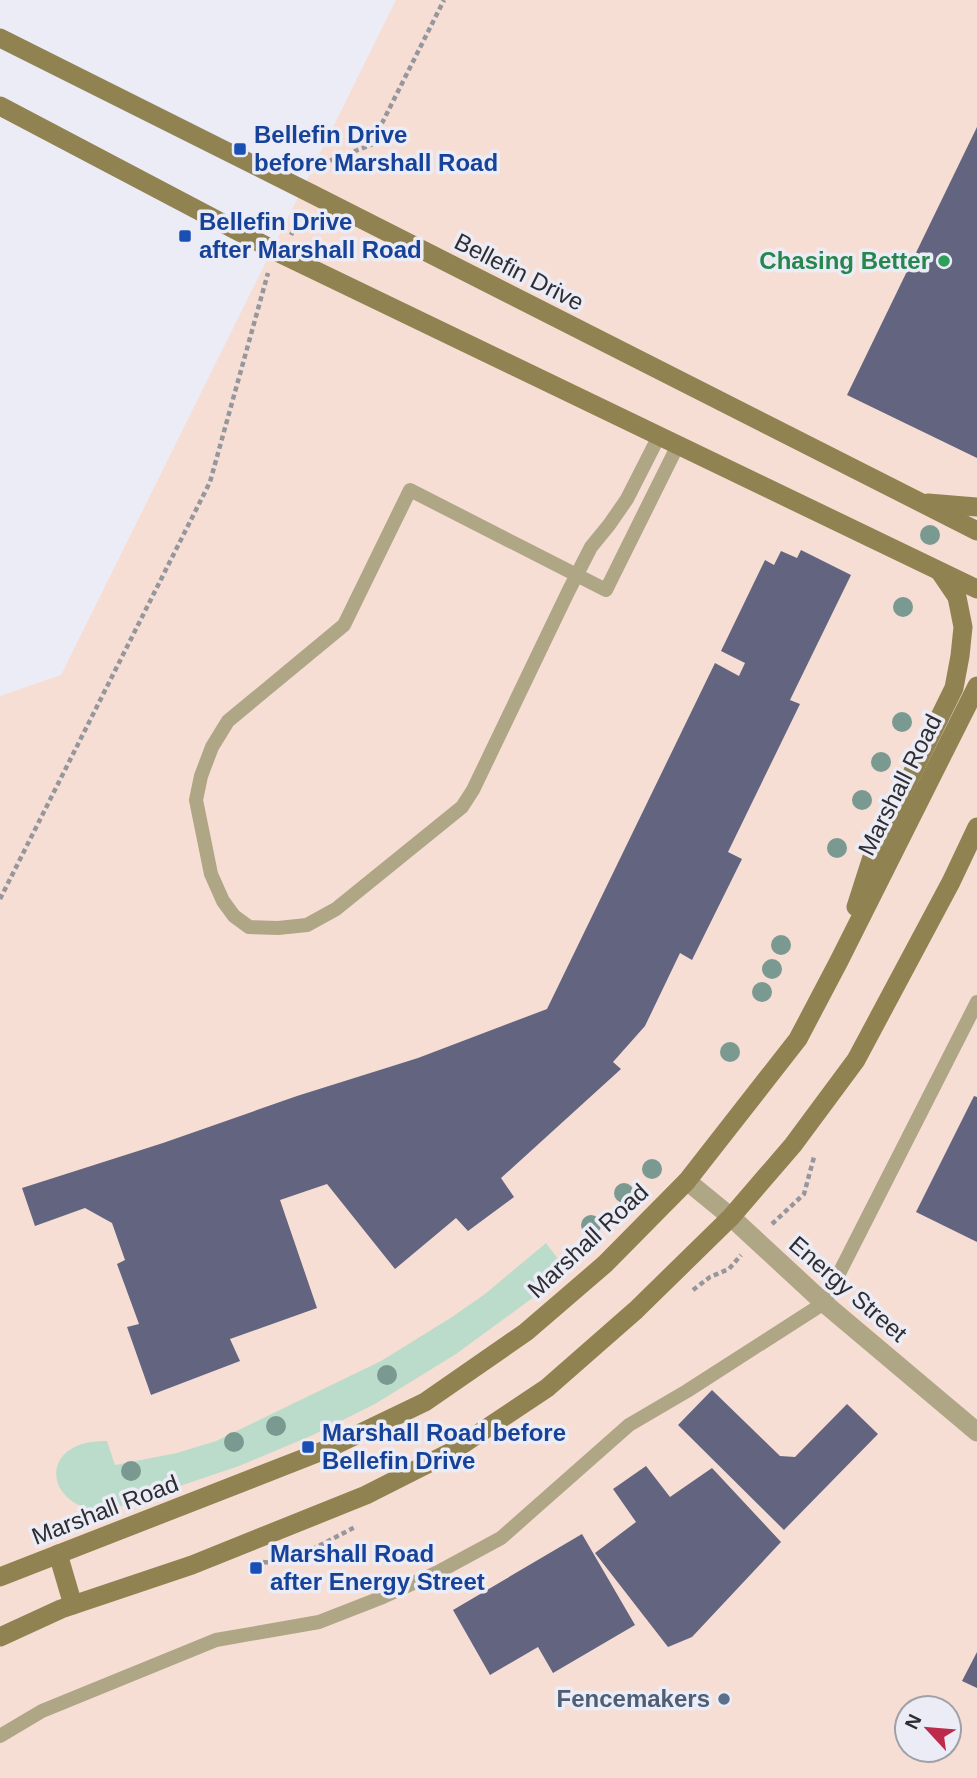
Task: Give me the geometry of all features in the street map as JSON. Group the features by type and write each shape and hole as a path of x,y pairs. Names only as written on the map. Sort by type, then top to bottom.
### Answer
{"main road":[{"name":"Bellefin Drive","path":"0,38 977,531"},
{"path":"0,106 281,254 977,589"},
{"path":"917,502 977,506"},
{"path":"839,961 874,851 954,688 962,627 957,597 940,572"},
{"name":"Marshall Road","path":"0,1577 325,1450 425,1402 526,1332 604,1264 687,1181 798,1039 977,686"},
{"path":"0,1637 73,1605 192,1564 366,1495 451,1451 547,1388 636,1310 731,1217 793,1145 856,1060 951,882 977,827"},
{"path":"58,1554 73,1605"}],"street":[{"name":"Energy Street","path":"687,1181 731,1217 824,1303 977,1432"}],"lane":[{"path":"659,436 627,499 591,547 577,574 473,790 462,807 336,909 307,925 249,927 234,916 223,901 211,874 195,800 212,747 228,721 344,625 410,490 577,574 606,590 678,445"},
{"path":"0,1736 42,1711 216,1640 319,1622 440,1571 502,1538 629,1425 824,1303 977,1002"}],"path":[{"path":"0,899 210,482 267,274 281,254 312,194 321,164 371,145 444,0"}],"shaded area":[{"path":"396,0 977,0 977,1778 0,1778 0,696 61,675"}],"green space":[{"path":"546,1243 568,1272 456,1354 375,1404 313,1435 239,1466 106,1511 85,1507 69,1499 60,1487 56,1475 59,1462 68,1451 84,1443 107,1441 115,1465 177,1453 216,1441 381,1361 485,1294"}],"building":[{"name":"Chasing Better","path":"977,127 977,458 847,395"},
{"path":"801,550 851,575 790,700 800,704 728,852 742,859 692,960 680,953 645,1026 613,1062 621,1069 501,1178 514,1197 468,1231 456,1218 395,1269 327,1184 280,1200 317,1308 230,1339 240,1361 151,1395 127,1327 139,1324 117,1264 125,1260 112,1223 85,1208 35,1226 22,1188 418,1058 547,1009 715,663 739,676 745,663 721,651 765,560 774,565 781,551 797,558"},
{"path":"974,1096 977,1097 977,1242 916,1212"},
{"path":"712,1390 780,1456 795,1457 847,1404 878,1434 784,1530 678,1425"},
{"path":"646,1466 670,1497 712,1468 781,1542 692,1637 668,1647 595,1553 636,1522 613,1489"},
{"path":"582,1534 635,1625 553,1673 538,1647 490,1675 453,1610"},
{"path":"977,1652 977,1688 962,1681"}],"place":[{"name":"Bellefin Drive before Marshall Road","path":"240,149"},
{"name":"Bellefin Drive after Marshall Road","path":"185,236"},
{"name":"Chasing Better","path":"944,261"},
{"name":"Marshall Road before Bellefin Drive","path":"308,1447"},
{"name":"Marshall Road after Energy Street","path":"256,1568"},
{"name":"Fencemakers","path":"724,1699"}]}
